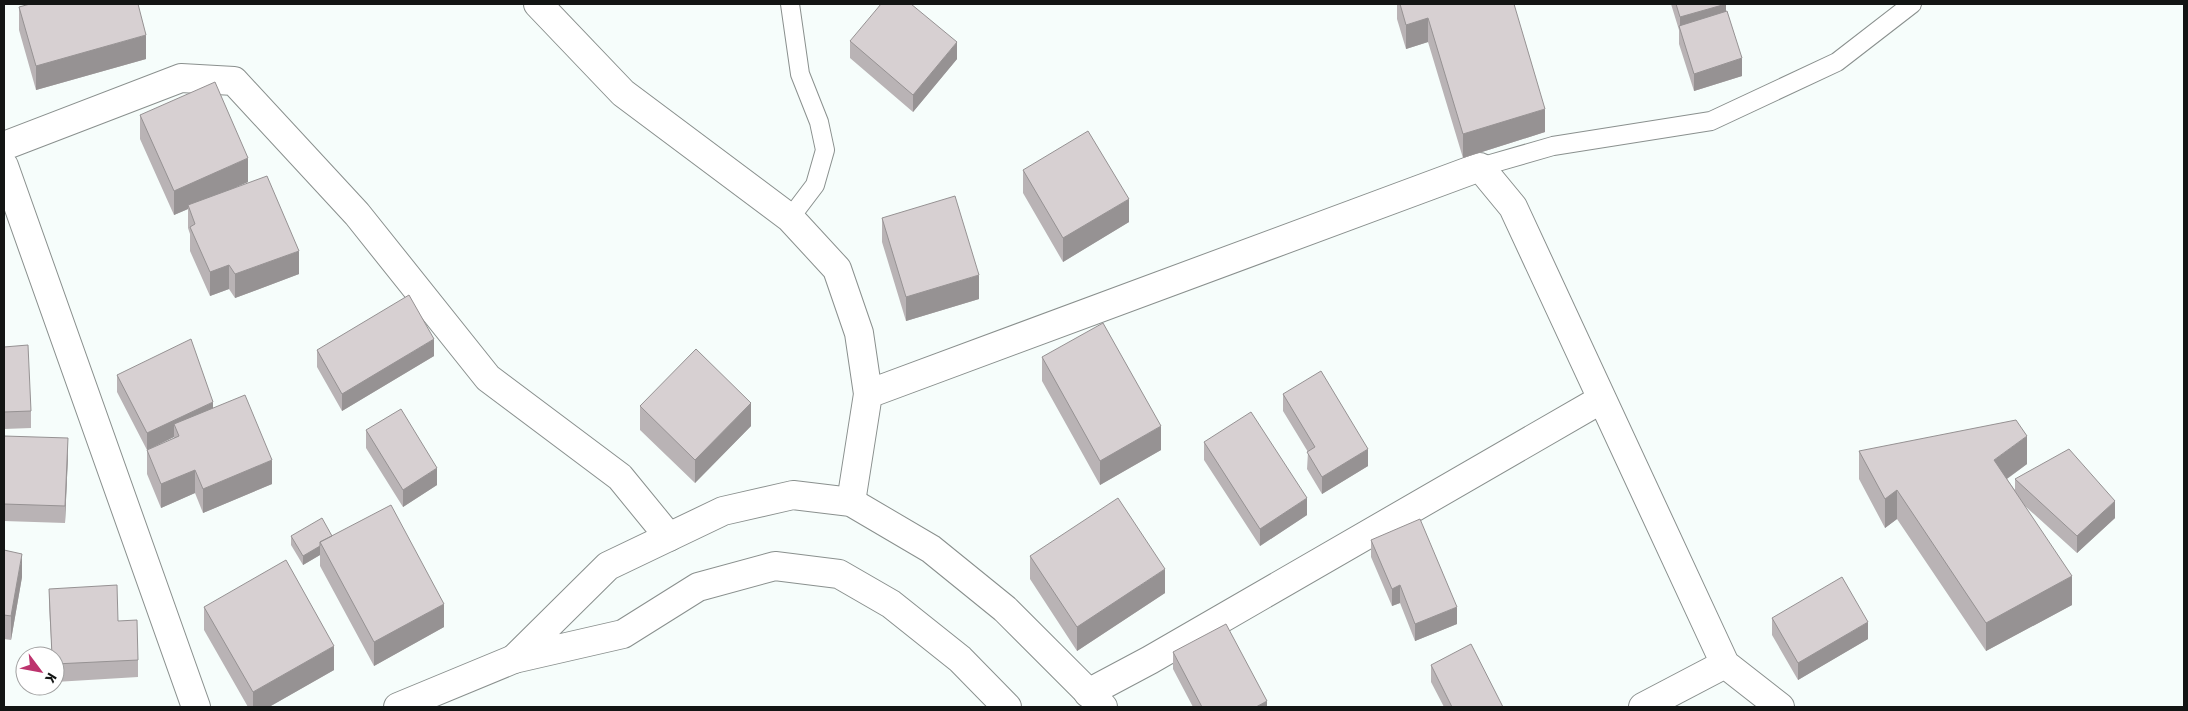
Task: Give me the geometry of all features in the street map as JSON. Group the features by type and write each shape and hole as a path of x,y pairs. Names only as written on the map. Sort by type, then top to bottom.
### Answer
{"street":[{"path":"538,4 623,93 790,218 837,269 859,333 868,394 851,502"},
{"path":"4,146 181,78 234,82 358,214 488,378 620,477 669,537"},
{"path":"4,166 196,707"},
{"path":"868,394 1480,167 1512,207 1725,664 1780,707"},
{"path":"514,659 608,566 722,511 792,495 851,502 931,549 1005,609 1096,700 1150,660 1602,398"},
{"path":"398,707 514,659 623,634 698,587 775,566 839,574 891,604 960,660 1007,707"},
{"path":"1643,707 1725,664"}],"lane":[{"path":"790,4 800,74 819,122 825,150 815,184 790,218"},
{"path":"1480,167 1553,146 1712,120 1837,62 1912,4"}],"building":[{"path":"30,4 138,4 146,35 36,66 19,7"},
{"path":"881,4 911,4 957,42 913,95 850,41"},
{"path":"1400,4 1514,4 1545,109 1463,134 1428,18 1406,25"},
{"path":"1676,4 1726,4 1680,17"},
{"path":"1727,11 1742,58 1694,74 1679,26"},
{"path":"215,82 248,158 174,191 140,115"},
{"path":"1088,131 1129,199 1063,238 1023,170"},
{"path":"267,176 299,251 235,274 229,265 210,272 190,227 195,224 188,205"},
{"path":"955,196 979,275 906,297 882,218"},
{"path":"409,295 434,339 342,394 317,350"},
{"path":"1103,323 1161,426 1100,461 1042,357"},
{"path":"191,339 213,402 147,433 117,375"},
{"path":"28,345 31,411 4,412 4,347"},
{"path":"696,349 751,403 695,460 640,406"},
{"path":"1321,371 1368,449 1322,477 1307,452 1315,447 1283,394"},
{"path":"245,395 272,460 203,489 195,470 161,484 147,450 179,436 174,424"},
{"path":"401,409 437,468 403,490 366,430"},
{"path":"1251,412 1307,498 1260,529 1204,442"},
{"path":"2016,420 2027,436 1994,460 2072,576 1986,623 1897,490 1885,499 1859,451"},
{"path":"4,436 68,438 65,506 4,504"},
{"path":"2069,449 2115,501 2077,536 2015,479"},
{"path":"1118,498 1165,569 1077,627 1030,556"},
{"path":"391,505 444,604 374,642 320,542"},
{"path":"322,518 332,536 320,542 320,546 303,556 291,536"},
{"path":"1420,519 1457,607 1415,624 1400,585 1392,589 1371,540"},
{"path":"4,550 22,554 11,616 4,615"},
{"path":"286,560 334,646 253,692 204,607"},
{"path":"1842,577 1868,622 1798,663 1772,618"},
{"path":"117,585 118,621 137,620 138,660 65,664 65,646 52,646 49,589"},
{"path":"1226,624 1267,701 1256,707 1202,707 1173,652"},
{"path":"1471,644 1503,707 1452,707 1431,665"}]}
